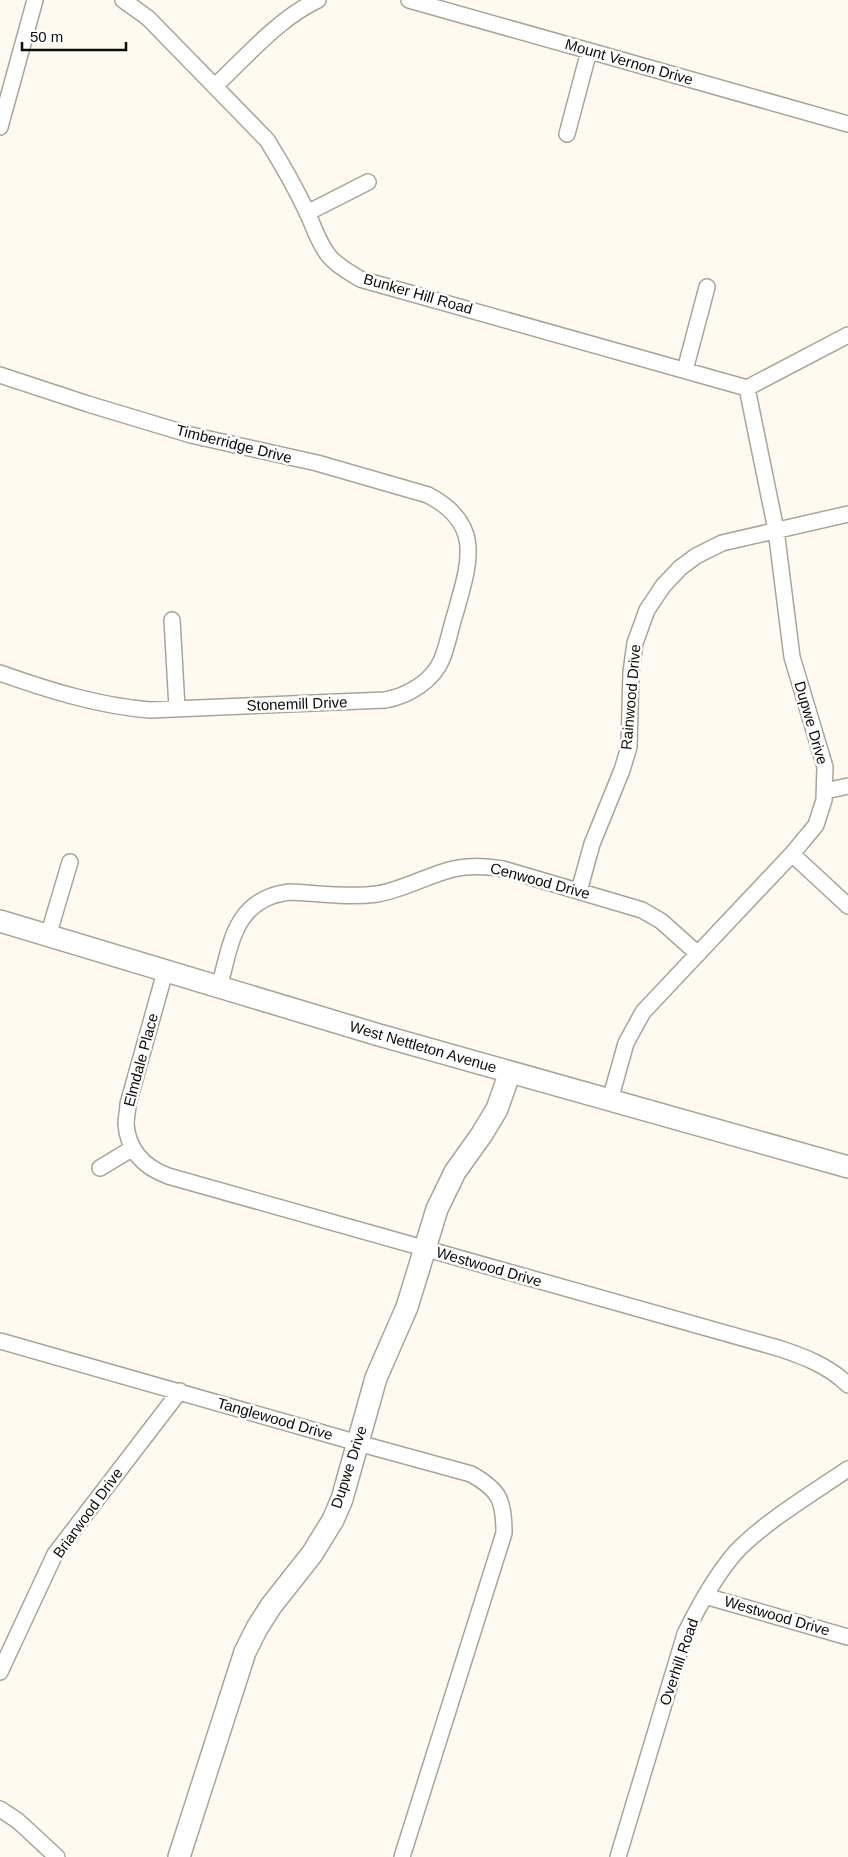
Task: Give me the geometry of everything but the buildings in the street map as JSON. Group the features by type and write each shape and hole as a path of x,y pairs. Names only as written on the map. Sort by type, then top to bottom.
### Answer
{"street":[{"path":"0,127 35,0"},
{"name":"Bunker Hill Road","path":"123,0 142,5 148,18 267,140 278,156 320,242 329,256 346,271 360,278 747,388"},
{"path":"215,86 289,17 305,5 318,0"},
{"name":"Mount Vernon Drive","path":"410,0 848,124"},
{"path":"567,134 590,51"},
{"path":"307,213 368,182"},
{"path":"685,370 707,287"},
{"path":"747,388 848,335"},
{"name":"Timberridge Drive","path":"0,375 191,435 317,464 428,495 451,509 460,523"},
{"name":"Dupwe Drive","path":"610,1100 626,1043 643,1012 792,854 816,825 826,791 825,767 794,666 776,530 747,388"},
{"name":"Rainwood Drive","path":"579,891 592,844 622,770 629,747 632,657 639,628 647,610 663,586 680,568 696,556 722,543 848,514"},
{"name":"Stonemill Drive","path":"0,673 92,702 142,709 385,700 400,697 412,691 429,677 436,669 444,651 469,559 466,534 460,523"},
{"path":"172,620 177,708"},
{"path":"826,791 848,786"},
{"path":"792,854 848,906"},
{"path":"48,936 70,862"},
{"name":"Cenwood Drive","path":"219,988 234,933 240,921 255,904 263,899 278,893 288,892 378,894 448,871 480,866 503,869 642,910 661,921 698,954"},
{"name":"West Nettleton Avenue","path":"0,921 219,988 848,1167"},
{"name":"Elmdale Place","path":"133,1148 126,1125 128,1104 166,972"},
{"name":"Dupwe Drive","path":"179,1857 246,1652 257,1628 271,1606 312,1554 329,1527 342,1499 376,1378 407,1307 437,1209 455,1172 497,1109 510,1072"},
{"path":"100,1168 133,1148"},
{"name":"Westwood Drive","path":"133,1148 139,1158 153,1170 168,1176 801,1355 823,1366 848,1385"},
{"name":"Tanglewood Drive","path":"0,1340 472,1474 487,1482 497,1494 504,1512 504,1533 402,1857"},
{"name":"Briarwood Drive","path":"0,1672 55,1554 180,1391"},
{"name":"Overhill Road","path":"618,1857 685,1634 705,1596 724,1567 760,1530 848,1469"},
{"name":"Westwood Drive","path":"705,1596 848,1636"},
{"path":"0,1809 18,1821 57,1857"}]}
